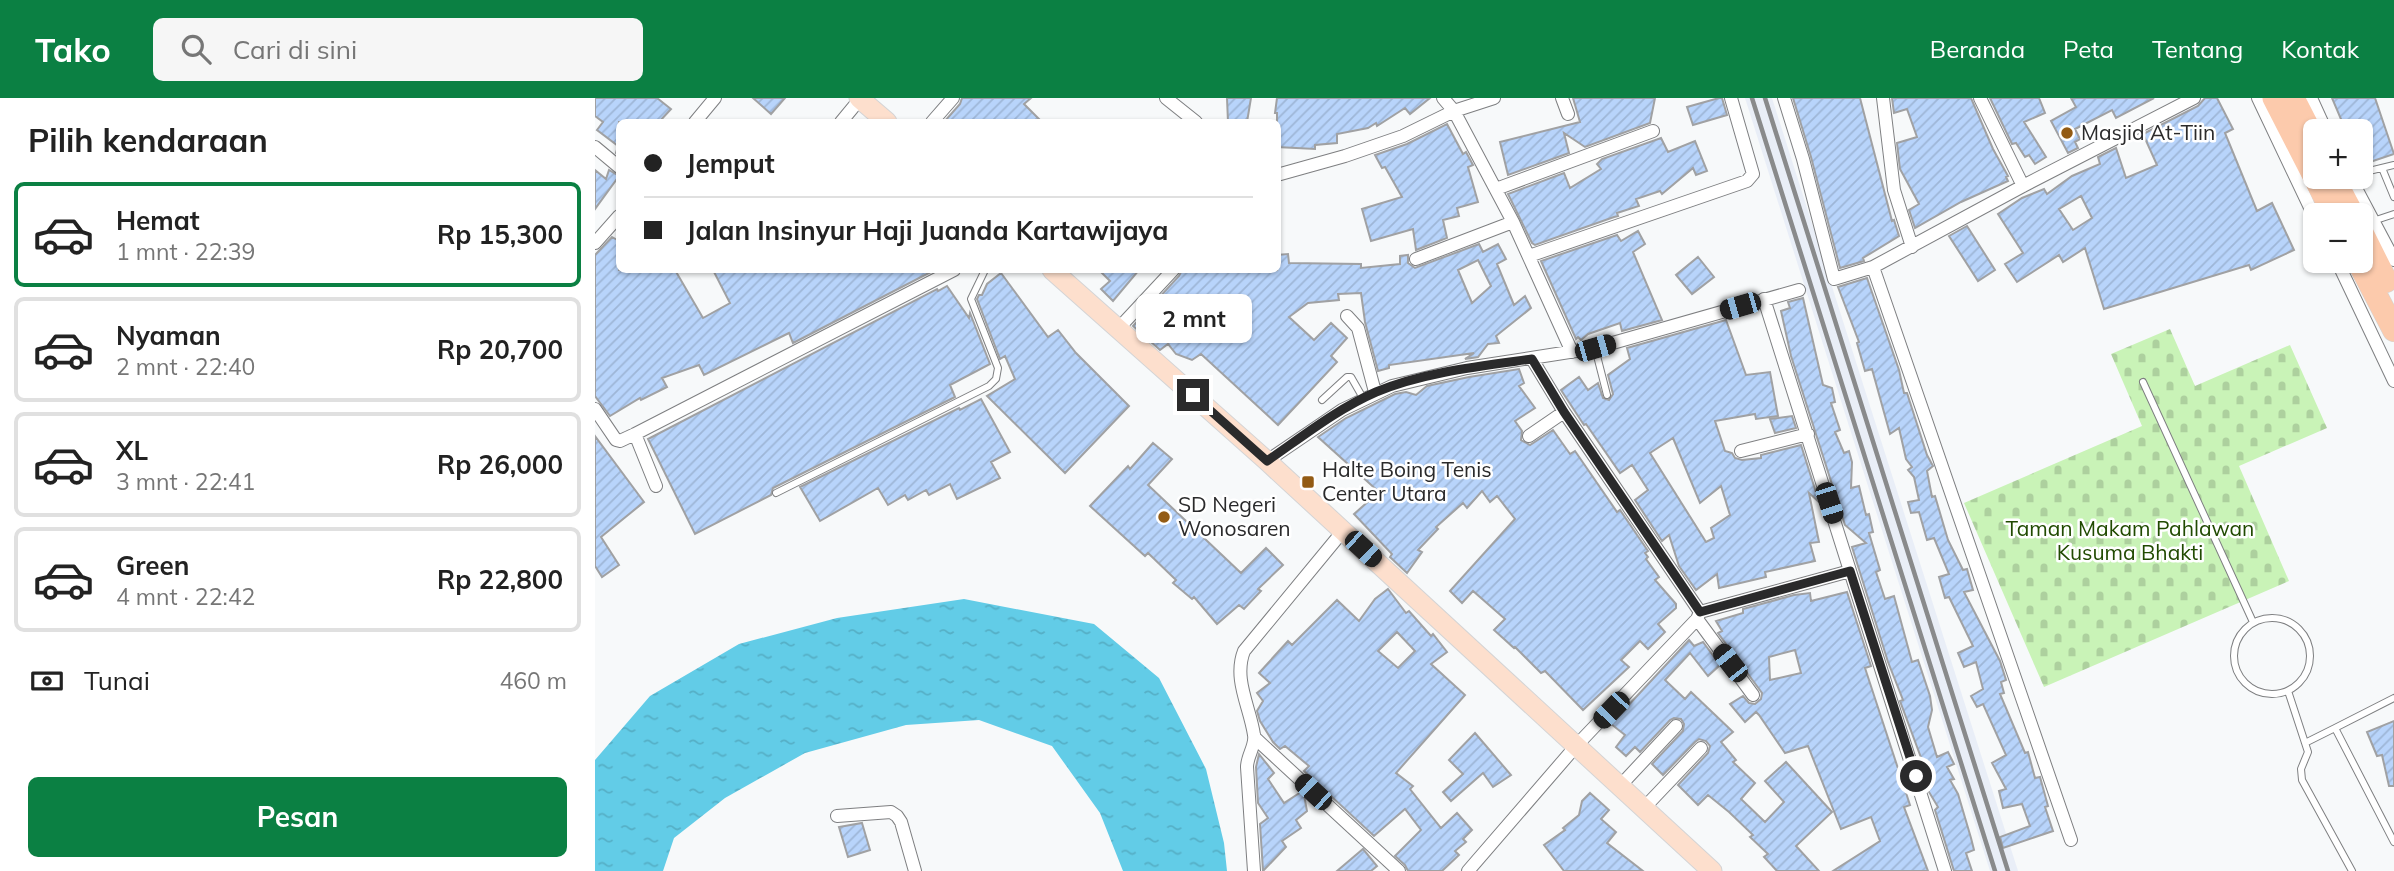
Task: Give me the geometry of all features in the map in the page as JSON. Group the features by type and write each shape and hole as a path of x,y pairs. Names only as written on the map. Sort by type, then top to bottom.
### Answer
{"highway":[{"path":"2274,98 2328,203"},
{"path":"2293,98 2304,119"},
{"path":"2373,247 2394,296"},
{"path":"2364,273 2394,330"}],"main road":[{"path":"860,98 884,119"},
{"path":"1055,273 1267,461 1712,871"}],"street":[{"path":"698,119 715,98"},
{"path":"843,119 860,98"},
{"path":"935,119 953,98"},
{"path":"1166,98 1192,119"},
{"path":"1443,98 1454,111 1513,222 1572,352"},
{"path":"1281,174 1403,136 1454,111 1494,98"},
{"path":"1562,98 1568,114"},
{"path":"1529,256 1747,181 1753,174 1731,98"},
{"path":"1784,98 1834,279 1873,267 2194,98"},
{"path":"1882,98 1894,190 1912,247"},
{"path":"1980,98 2023,186"},
{"path":"2258,98 2308,203"},
{"path":"2311,98 2321,119"},
{"path":"1496,189 1653,131"},
{"path":"595,147 616,164"},
{"path":"595,243 616,219"},
{"path":"1416,259 1513,222"},
{"path":"2373,235 2394,260"},
{"path":"1873,267 2071,840"},
{"path":"595,409 616,440 620,441 948,273"},
{"path":"1118,329 1170,273"},
{"path":"2343,273 2394,381"},
{"path":"1267,461 1363,398 1405,382 1454,371 1595,348 1799,290"},
{"path":"1764,299 1945,871"},
{"path":"1347,316 1358,328 1375,392"},
{"path":"1532,359 1698,616 1753,695"},
{"path":"1529,436 1564,412"},
{"path":"635,434 656,486"},
{"path":"1741,451 1808,435"},
{"path":"1254,871 1247,760 1255,738 1240,676 1240,662 1244,651 1343,531"},
{"path":"1468,871 1576,746 1698,616 1850,571"},
{"path":"1621,786 1676,726"},
{"path":"1255,738 1399,871"},
{"path":"1644,808 1701,748"},
{"path":"837,816 891,812 897,816 915,871"}],"lane":[{"path":"2373,170 2394,165"},
{"path":"2382,168 2394,197"},
{"path":"2373,219 2394,214"},
{"path":"776,493 989,386 996,379 997,368 971,299 984,273"},
{"path":"1595,348 1607,395"},
{"path":"1322,400 1347,377 1354,380 1363,398"},
{"path":"2143,382 2253,622"},
{"path":"2264,618 2277,618 2299,628 2310,650 2310,663 2306,675 2298,685 2275,695 2262,694 2241,679 2233,654 2242,630 2253,622 2264,618"},
{"path":"2288,691 2308,752 2301,769 2302,780 2351,871"},
{"path":"2305,743 2394,698"},
{"path":"2335,728 2394,842"}],"shaded area":[{"path":"1745,98 1772,98 2018,871 1990,871"}],"green space":[{"name":"Taman Makam Pahlawan Kusuma Bhakti","path":"2170,329 2195,386 2290,345 2327,428 2239,466 2289,581 2044,687 1964,503 2142,426 2111,354"}],"water":[{"path":"964,599 1094,624 1159,678 1206,769 1224,843 1227,871 1123,871 1100,813 1052,746 979,720 906,725 805,753 725,798 674,838 663,871 595,871 595,760 650,696 739,644 837,618"}],"building":[{"path":"595,98 657,98 671,109 662,119 616,119 616,144 597,130 603,122 595,116"},
{"path":"753,98 785,98 771,114"},
{"path":"962,98 1031,98 1024,104 1039,119 947,119"},
{"path":"1227,98 1251,98 1248,119 1228,119"},
{"path":"1277,98 1430,98 1410,114 1405,108 1377,126 1376,123 1368,128 1337,134 1337,143 1315,145 1315,149 1281,147 1281,119 1277,119"},
{"path":"1573,98 1655,98 1650,123 1585,147 1564,133 1569,153 1508,175 1500,142 1580,122"},
{"path":"1722,98 1727,115 1693,125 1687,107"},
{"path":"1793,98 1860,98 1892,221 1894,220 1899,236 1863,258 1864,261 1840,268"},
{"path":"1892,98 1971,98 2008,181 1961,202 1915,228 1909,210 1919,204 1900,169 1897,143 1917,137 1907,109 1894,113"},
{"path":"1990,98 2039,98 2045,113 2024,122 2046,157 2035,164 2029,155 2025,157 2016,143 2012,144"},
{"path":"2071,98 2154,98 2116,118 2112,110 2075,129 2080,139 2075,142 2078,148 2068,153 2051,121 2076,107"},
{"path":"2205,98 2217,98 2233,129 2225,133 2257,211 2272,203 2294,250 2251,270 2249,265 2104,309 2085,248 2063,262 2059,255 2017,282 2005,264 2023,253 1998,214 2022,198 2044,189 2047,194 2072,176 2100,164 2098,157 2116,148 2126,178 2157,165 2143,134 2198,106","holes":["2081,196 2092,218 2073,230 2059,209"]},
{"path":"2332,98 2375,98 2394,154 2373,161 2373,119 2341,119"},
{"path":"1447,124 1463,154 1466,152 1473,165 1468,167 1478,202 1457,208 1459,216 1443,220 1447,238 1416,250 1413,229 1371,241 1362,209 1402,197 1375,155 1407,144"},
{"path":"1661,138 1668,152 1695,141 1707,171 1696,175 1693,168 1662,194 1660,191 1636,199 1639,206 1617,213 1618,216 1535,245 1532,243 1508,194 1564,173 1570,188 1601,169 1597,164 1602,159"},
{"path":"595,170 606,179 609,170 616,174 616,180 595,209"},
{"path":"1967,226 1995,270 1978,281 1949,236"},
{"path":"1638,231 1645,244 1633,252 1662,320 1622,331 1620,323 1588,334 1581,340 1578,337 1576,339 1541,261 1617,235 1621,241"},
{"path":"612,237 616,239 616,273 677,273 703,318 730,303 715,273 929,273 793,343 789,333 704,375 699,365 662,378 667,387 641,400 640,398 610,416 595,396 595,255"},
{"path":"1479,244 1483,252 1498,244 1506,259 1497,264 1514,305 1525,296 1531,308 1496,336 1499,343 1488,344 1478,357 1465,359 1474,353 1389,365 1389,368 1378,371 1365,322 1361,293 1338,294 1339,300 1308,303 1289,317 1314,340 1331,323 1347,338 1331,356 1337,362 1278,425 1201,354 1192,360 1176,354 1168,344 1160,350 1133,326 1180,273 1281,273 1281,255 1288,254 1289,263 1361,264 1361,268 1400,264 1400,256 1408,255 1408,263 1415,268","holes":["1478,260 1491,286 1472,303 1458,270"]},
{"path":"1698,257 1714,277 1692,294 1676,275"},
{"path":"1001,273 1048,337 1058,330 1076,353 1129,406 1065,473 987,396 1015,379 1005,356 1000,359 977,299 987,284"},
{"path":"1102,273 1136,273 1113,301 1101,289 1110,281"},
{"path":"1867,278 1899,370 1904,393 1907,393 1933,466 1927,471 1932,497 1935,496 1948,540 1963,570 1967,569 1973,590 1964,592 2000,661 2006,680 2001,682 2004,693 2000,694 2025,753 2028,752 2035,778 2040,777 2048,806 2045,807 2053,831 2003,848 2000,837 2030,826 2022,804 2003,808 1999,791 2006,789 1992,763 2006,755 1983,704 1977,707 1971,696 1983,689 1976,662 1964,667 1958,653 1973,646 1949,597 1945,598 1939,577 1949,574 1934,538 1927,540 1919,512 1911,513 1908,502 1919,500 1914,477 1908,470 1912,467 1906,459 1899,428 1890,434 1872,369 1865,371 1857,343 1859,342 1838,287"},
{"path":"947,286 969,318 970,313 990,364 950,385 955,397 773,488 771,495 695,534 648,439"},
{"path":"1803,298 1823,385 1832,388 1835,402 1831,403 1840,430 1835,432 1844,453 1849,451 1852,462 1851,488 1859,486 1866,515 1869,514 1873,532 1869,533 1880,570 1876,572 1885,599 1894,596 1912,662 1918,660 1930,696 1932,710 1928,727 1937,757 1948,752 1954,764 1947,767 1954,779 1950,780 1958,794 1974,850 1966,853 1972,871 1954,871 1935,810 1938,807 1929,792 1923,763 1900,701 1903,700 1888,662 1852,547 1866,543 1845,525 1791,356 1781,311 1790,308 1788,302"},
{"path":"1726,320 1746,375 1770,372 1778,416 1756,419 1755,414 1715,421 1725,451 1742,460 1761,458 1761,455 1801,445 1819,502 1809,493 1819,542 1810,543 1815,561 1765,572 1766,577 1719,588 1717,574 1696,590 1679,566 1669,535 1662,541 1635,500 1648,490 1632,465 1620,473 1561,390 1579,377 1588,390 1598,383 1603,398 1609,400 1613,394 1608,375 1630,359 1627,348","holes":["1673,438 1700,503 1721,486 1730,515 1711,528 1714,538 1706,542 1650,453"]},
{"path":"1519,369 1524,383 1519,386 1535,408 1515,421 1522,431 1521,440 1530,445 1553,430 1570,454 1575,451 1648,551 1645,553 1648,557 1646,559 1659,577 1655,580 1676,604 1676,608 1658,624 1665,632 1648,649 1640,641 1621,660 1629,667 1583,710 1545,671 1541,673 1494,630 1505,619 1473,591 1462,603 1450,591 1515,519 1497,496 1490,502 1482,491 1467,508 1463,503 1436,527 1438,529 1418,550 1422,552 1407,573 1354,514 1379,492 1318,437 1346,418 1395,394 1406,392 1416,395 1427,386"},
{"path":"981,399 1010,452 991,462 1000,478 957,499 950,484 929,495 926,490 908,500 905,495 888,505 878,488 820,521 800,487"},
{"path":"1792,416 1796,428 1775,433 1770,419"},
{"path":"595,436 644,502 601,537 619,565 602,577 595,566"},
{"path":"1153,443 1172,459 1148,485 1241,573 1266,548 1283,565 1258,589 1261,591 1244,609 1239,605 1217,624 1194,597 1192,599 1173,583 1176,580 1148,553 1145,556 1090,506 1128,466 1130,469"},
{"path":"1388,589 1406,613 1409,611 1431,636 1433,634 1447,652 1431,664 1465,695 1396,773 1413,786 1410,789 1441,828 1457,813 1472,830 1463,839 1466,842 1455,851 1459,855 1442,871 1408,871 1395,856 1421,830 1405,809 1374,836 1304,771 1309,766 1285,746 1280,749 1273,742 1257,711 1263,701 1257,693 1270,683 1259,673 1288,641 1292,645 1337,600 1359,621 1375,599","holes":["1397,632 1415,651 1398,668 1378,651"]},
{"path":"1847,592 1871,666 1865,668 1910,805 1904,807 1928,871 1833,871 1880,841 1871,817 1841,829 1808,746 1785,753 1756,712 1745,722 1730,704 1743,696 1749,703 1755,704 1761,699 1762,693 1718,633 1722,631 1716,621 1743,613 1743,609 1794,595 1810,593 1811,601","holes":["1795,650 1801,673 1770,680 1769,657"]},
{"path":"1689,640 1694,646 1703,642 1720,665 1708,676 1690,653 1665,680 1685,699 1691,692 1733,732 1721,742 1736,760 1733,762 1755,783 1741,799 1765,822 1784,802 1765,781 1786,762 1832,812 1796,846 1819,871 1777,871 1764,857 1768,854 1750,837 1753,835 1729,812 1708,795 1698,805 1678,785 1708,753 1710,746 1706,741 1699,739 1695,742 1663,775 1652,764 1683,731 1684,724 1681,719 1670,720 1640,752 1635,747 1626,756 1616,747 1625,735 1611,724"},
{"path":"2394,721 2394,786 2389,786 2382,755 2377,756 2367,732"},
{"path":"1475,733 1511,775 1493,787 1483,773 1451,801 1443,792 1463,774 1449,760"},
{"path":"1259,754 1274,773 1268,779 1284,803 1301,792 1307,811 1296,820 1301,828 1282,841 1286,847 1263,871 1260,824 1268,818 1258,803 1256,767"},
{"path":"1590,793 1609,810 1601,819 1616,832 1607,843 1643,871 1564,871 1544,845 1565,830 1563,828 1579,815 1582,801"},
{"path":"862,823 870,850 848,857 839,827"},
{"path":"1363,849 1377,866 1371,871 1337,871"}],"railway":[{"path":"1752,98 1995,871"},
{"path":"1765,98 2008,871"}],"place":[{"name":"Masjid At-Tiin","path":"2067,133"},
{"name":"Halte Boing Tenis Center Utara","path":"1308,482"},
{"name":"SD Negeri Wonosaren","path":"1164,517"}],"route":[{"path":"1193,395 1267,461 1325,421 1375,392 1405,382 1467,368 1532,359 1623,501 1700,612 1850,571 1916,776"}]}
